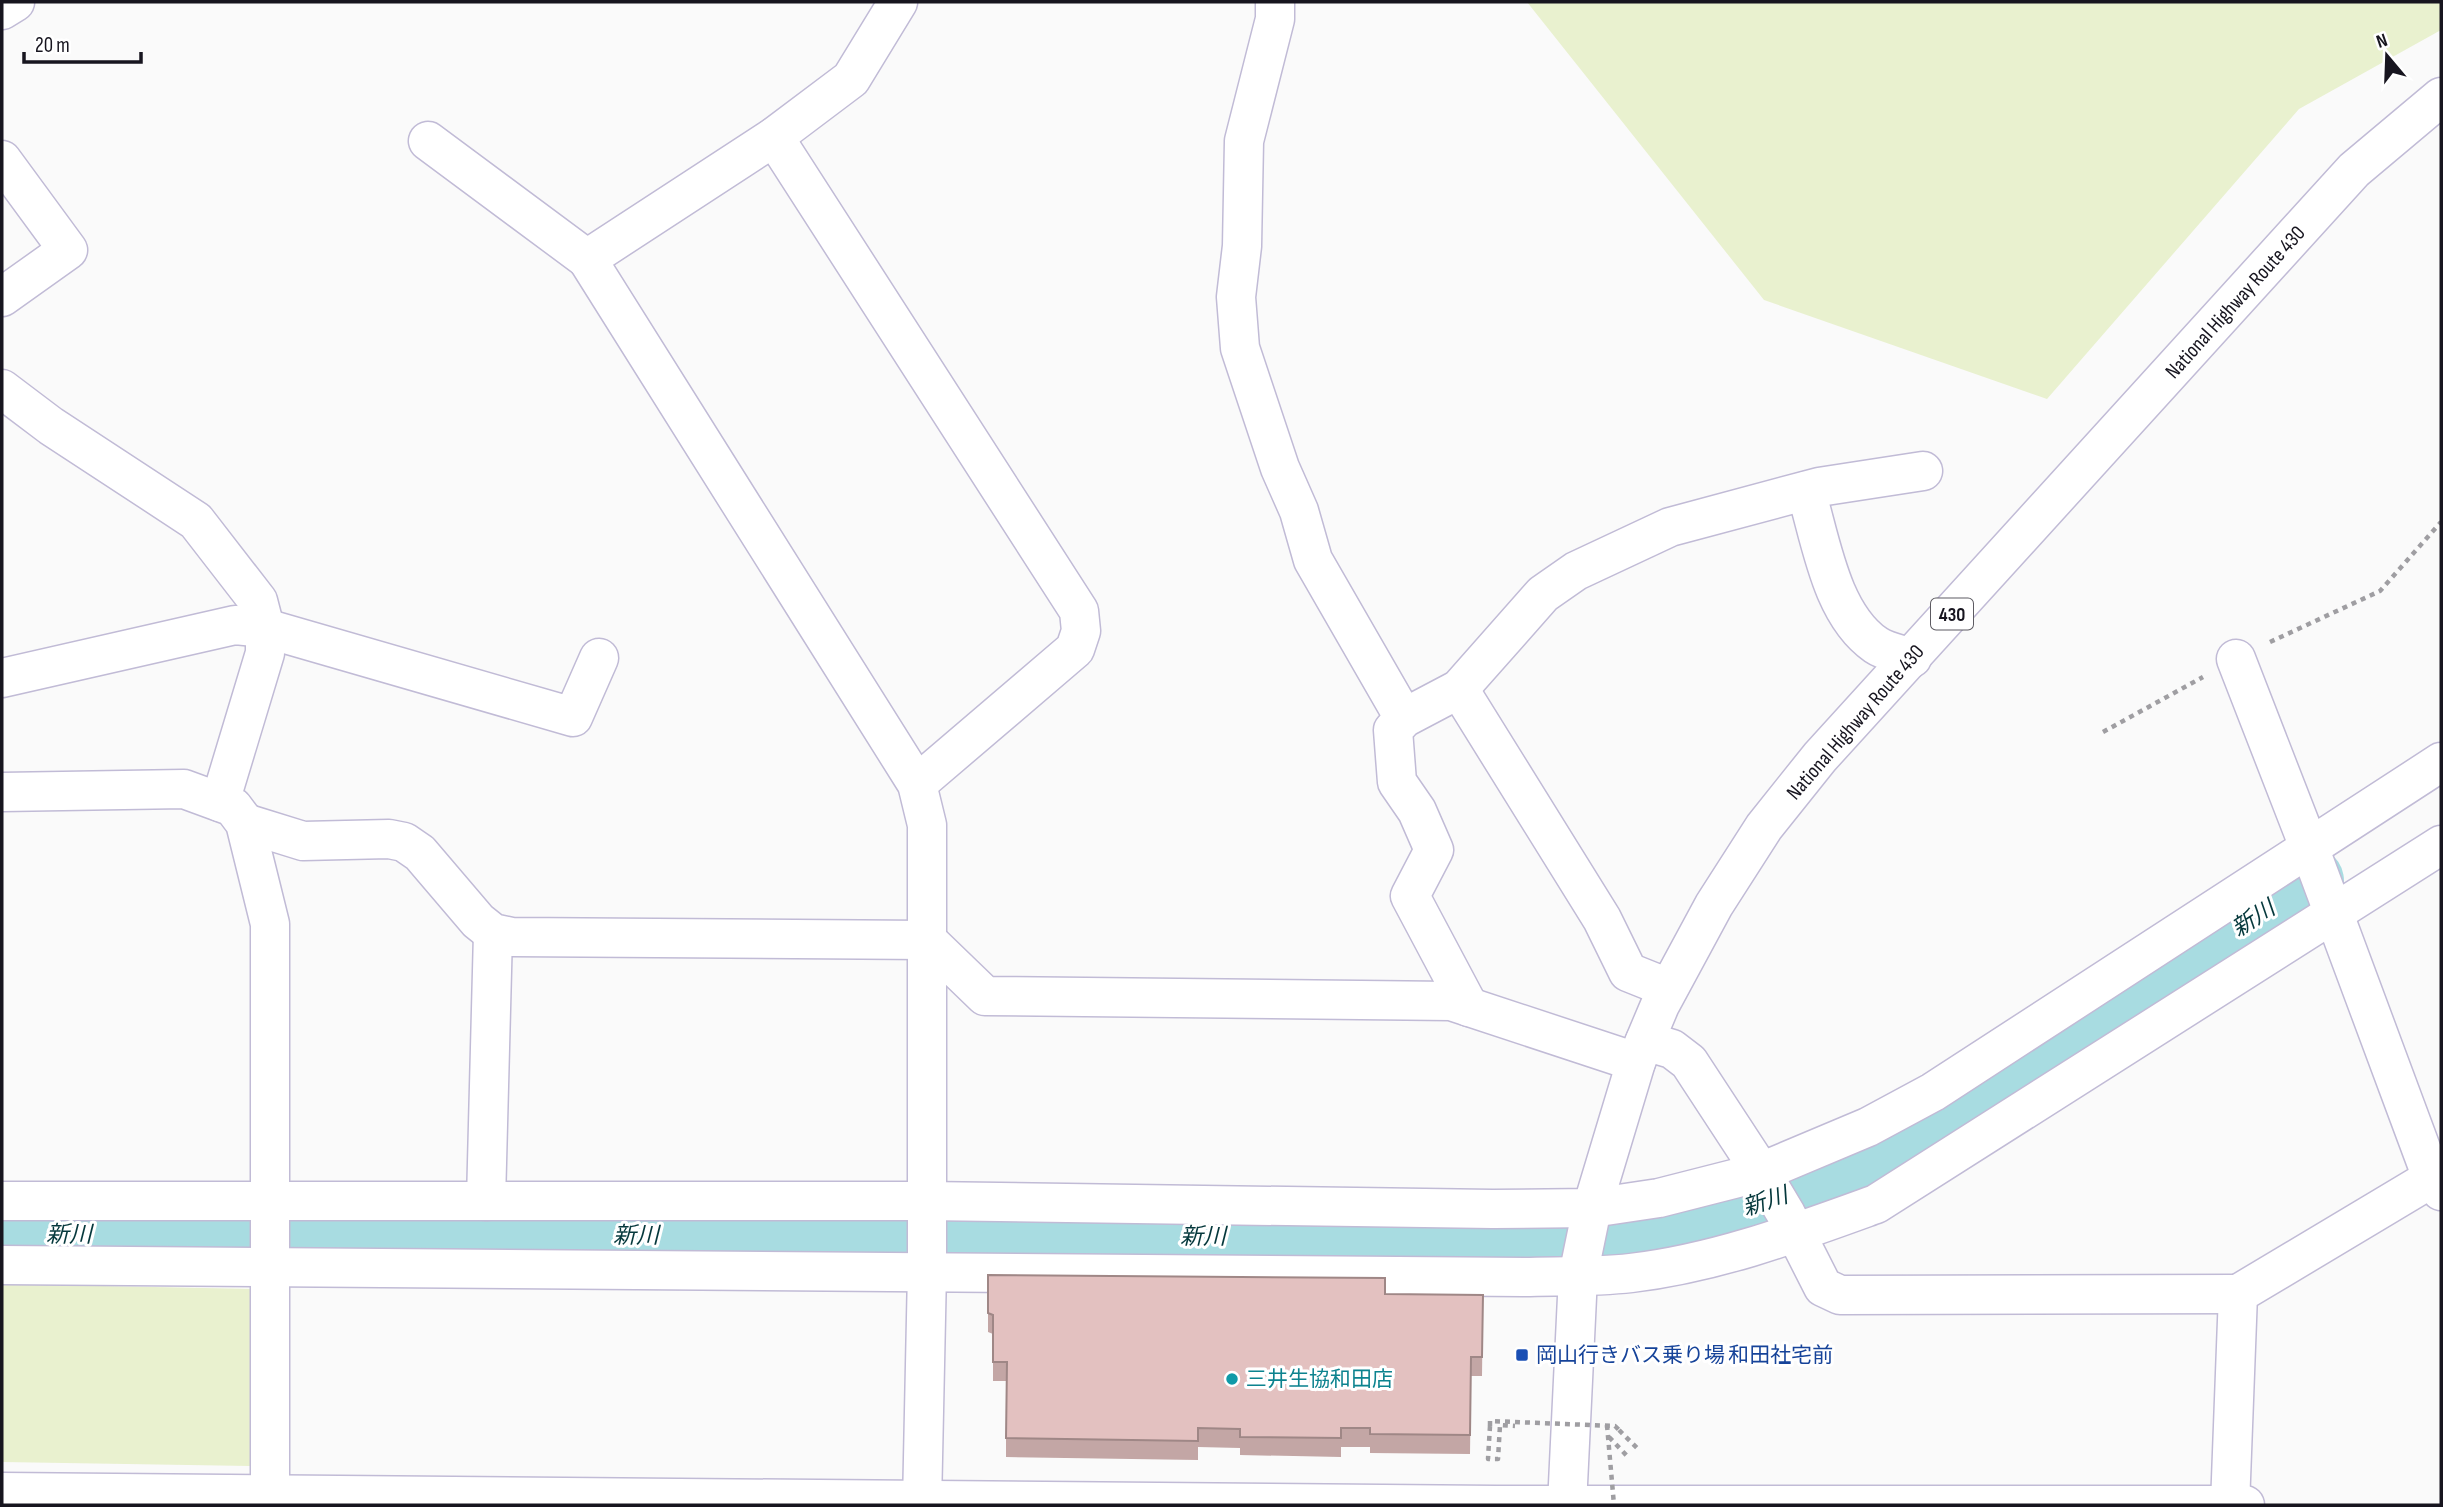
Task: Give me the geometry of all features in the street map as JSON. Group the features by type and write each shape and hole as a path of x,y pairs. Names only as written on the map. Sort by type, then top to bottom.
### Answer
{"main road":[{"path":"2,10 15,2"},
{"path":"587,259 774,137 851,79 898,2"},
{"path":"1275,2 1275,19 1244,141 1242,246 1236,297 1240,348 1280,468 1299,512 1313,559 1404,719"},
{"name":"National Highway Route 430","path":"1567,1504 1586,1236 1641,1051 1668,988 1714,905 1764,827 1821,757 2354,170 2441,97"},
{"path":"774,137 1079,611 1082,631 1075,649 917,784"},
{"path":"428,141 587,259 917,784 927,825 927,1263 922,1502"},
{"path":"2,160 68,250 2,297"},
{"path":"2,389 51,426 197,521 258,601 265,628 265,653 233,813 270,924 270,1500"},
{"path":"1469,1007 1410,896 1434,850 1417,811 1397,782 1393,730 1404,719 1459,688 1543,594 1576,570 1670,527 1806,491 1923,471"},
{"path":"1806,491 1837,596 1854,625 1878,647 1912,658"},
{"path":"2,678 235,625 265,628 573,717 599,658"},
{"path":"2,792 184,789 233,813 303,841 388,839 404,842 420,853 478,921 493,933 512,937 927,940 985,996 1451,1001 1641,1051 1672,1049 1689,1062 1776,1199 1823,1287 1840,1295 2238,1294 2437,1185 2236,659"},
{"path":"1459,688 1602,919 1628,972 1668,988"},
{"path":"2,1265 270,1232 486,1201 1493,1209 1586,1236 1630,1273 1708,1259 1776,1199 1868,1127 1933,1092 2441,762"},
{"path":"2,1201 270,1232 927,1263 1586,1236 1659,1198 1776,1199 1876,1204 2441,845"},
{"path":"486,1201 493,933"},
{"path":"2230,1505 2238,1294"},
{"path":"2,1492 270,1500 2245,1505"}],"path":[{"path":"2103,732 2236,659 2380,591 2441,522"},
{"path":"1515,1426 1500,1425 1498,1459 1488,1459 1490,1421 1615,1426 1637,1448"},
{"path":"1606,1425 1614,1505"},
{"path":"1610,1437 1628,1457"}],"green space":[{"path":"1527,2 2441,2 2441,30 2299,109 2047,399 1764,300"},
{"path":"2,1284 254,1289 250,1466 2,1462"}],"building":[{"name":"三井生協和田店","path":"988,1275 1385,1278 1385,1294 1483,1295 1482,1357 1471,1357 1470,1435 1370,1434 1370,1428 1341,1428 1341,1438 1240,1437 1240,1429 1198,1428 1198,1441 1006,1438 1007,1362 993,1362 993,1315 988,1313"}],"waterway":[{"name":"新川","path":"2,1234 910,1235 970,1239 1539,1240 1621,1237 1761,1205 1853,1172 1893,1154 2309,881"}],"place":[{"name":"岡山行きバス乗り場 和田社宅前","path":"1522,1355"},
{"name":"三井生協和田店","path":"1232,1379"}]}
